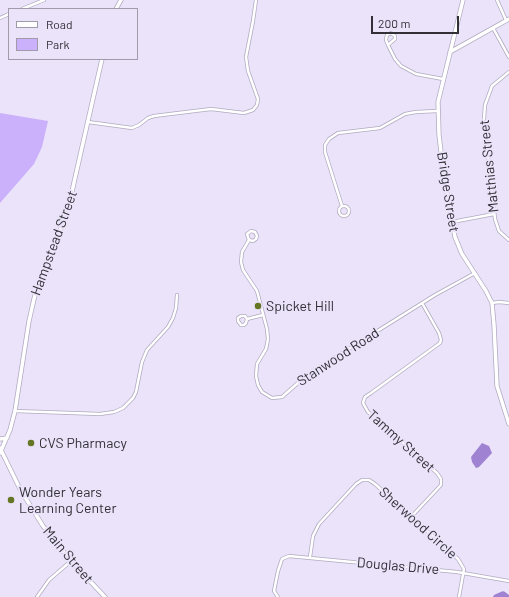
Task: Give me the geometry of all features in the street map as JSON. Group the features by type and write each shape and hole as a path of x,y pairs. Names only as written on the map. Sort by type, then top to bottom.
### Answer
{"main road":[{"name":"Bridge Street","path":"462,0 438,102 444,176 452,222 459,248 492,303 496,379 498,390 509,422"},
{"path":"450,52 508,19"},
{"name":"Hampstead Street","path":"0,451 7,438 15,411 29,321 38,284 65,220 76,181 102,60"},
{"path":"0,439 7,438"},
{"name":"Main Street","path":"0,451 20,489 38,518 70,561 105,597"}],"street":[{"path":"24,8 44,0"},
{"path":"88,122 132,128 154,116 211,109 244,113 253,110 257,105 258,99 248,71 246,57 256,0"},
{"path":"497,0 508,19"},
{"path":"493,28 509,57"},
{"path":"388,45 395,40 395,36 392,34 388,34 386,36 388,45 395,59 404,68 416,74 443,79"},
{"name":"Matthias Street","path":"509,72 492,86 487,98 484,112 494,214 499,231 509,240"},
{"path":"342,206 346,206 348,209 348,214 346,216 339,213 342,206 325,152 325,145 329,139 338,134 380,128 406,114 438,111"},
{"path":"452,222 494,214"},
{"name":"Stanwood Road","path":"249,240 242,252 241,262 245,273 257,291 268,339 266,348 257,364 256,376 258,385 262,392 268,397 275,398 286,394 307,375 422,303 474,274"},
{"path":"15,411 100,414 114,412 123,408 136,392 142,362 147,350 168,327 173,318 178,295"},
{"name":"Tammy Street","path":"412,516 441,485 441,479 437,473 368,412 364,407 363,402 371,393 440,343 441,340 439,333 422,303"},
{"path":"492,303 509,303"},
{"path":"247,319 263,315"},
{"name":"Sherwood Circle","path":"310,558 313,536 319,524 356,484 362,480 369,480 412,516 458,559 463,566 459,597"},
{"path":"278,597 275,594 274,588 282,559 289,556 310,558"},
{"name":"Douglas Drive","path":"310,558 463,572 509,580"},
{"path":"37,597 49,580 70,561"}],"green space":[{"path":"0,113 48,121 42,147 34,164 0,203"}],"shaded area":[{"path":"482,443 489,446 492,453 479,467 476,468 471,457"}],"waterway":[{"path":"496,597 503,594 507,597"}],"place":[{"name":"Spicket Hill","path":"258,306"},
{"name":"CVS Pharmacy","path":"31,443"},
{"name":"Wonder Years Learning Center","path":"11,500"}]}
